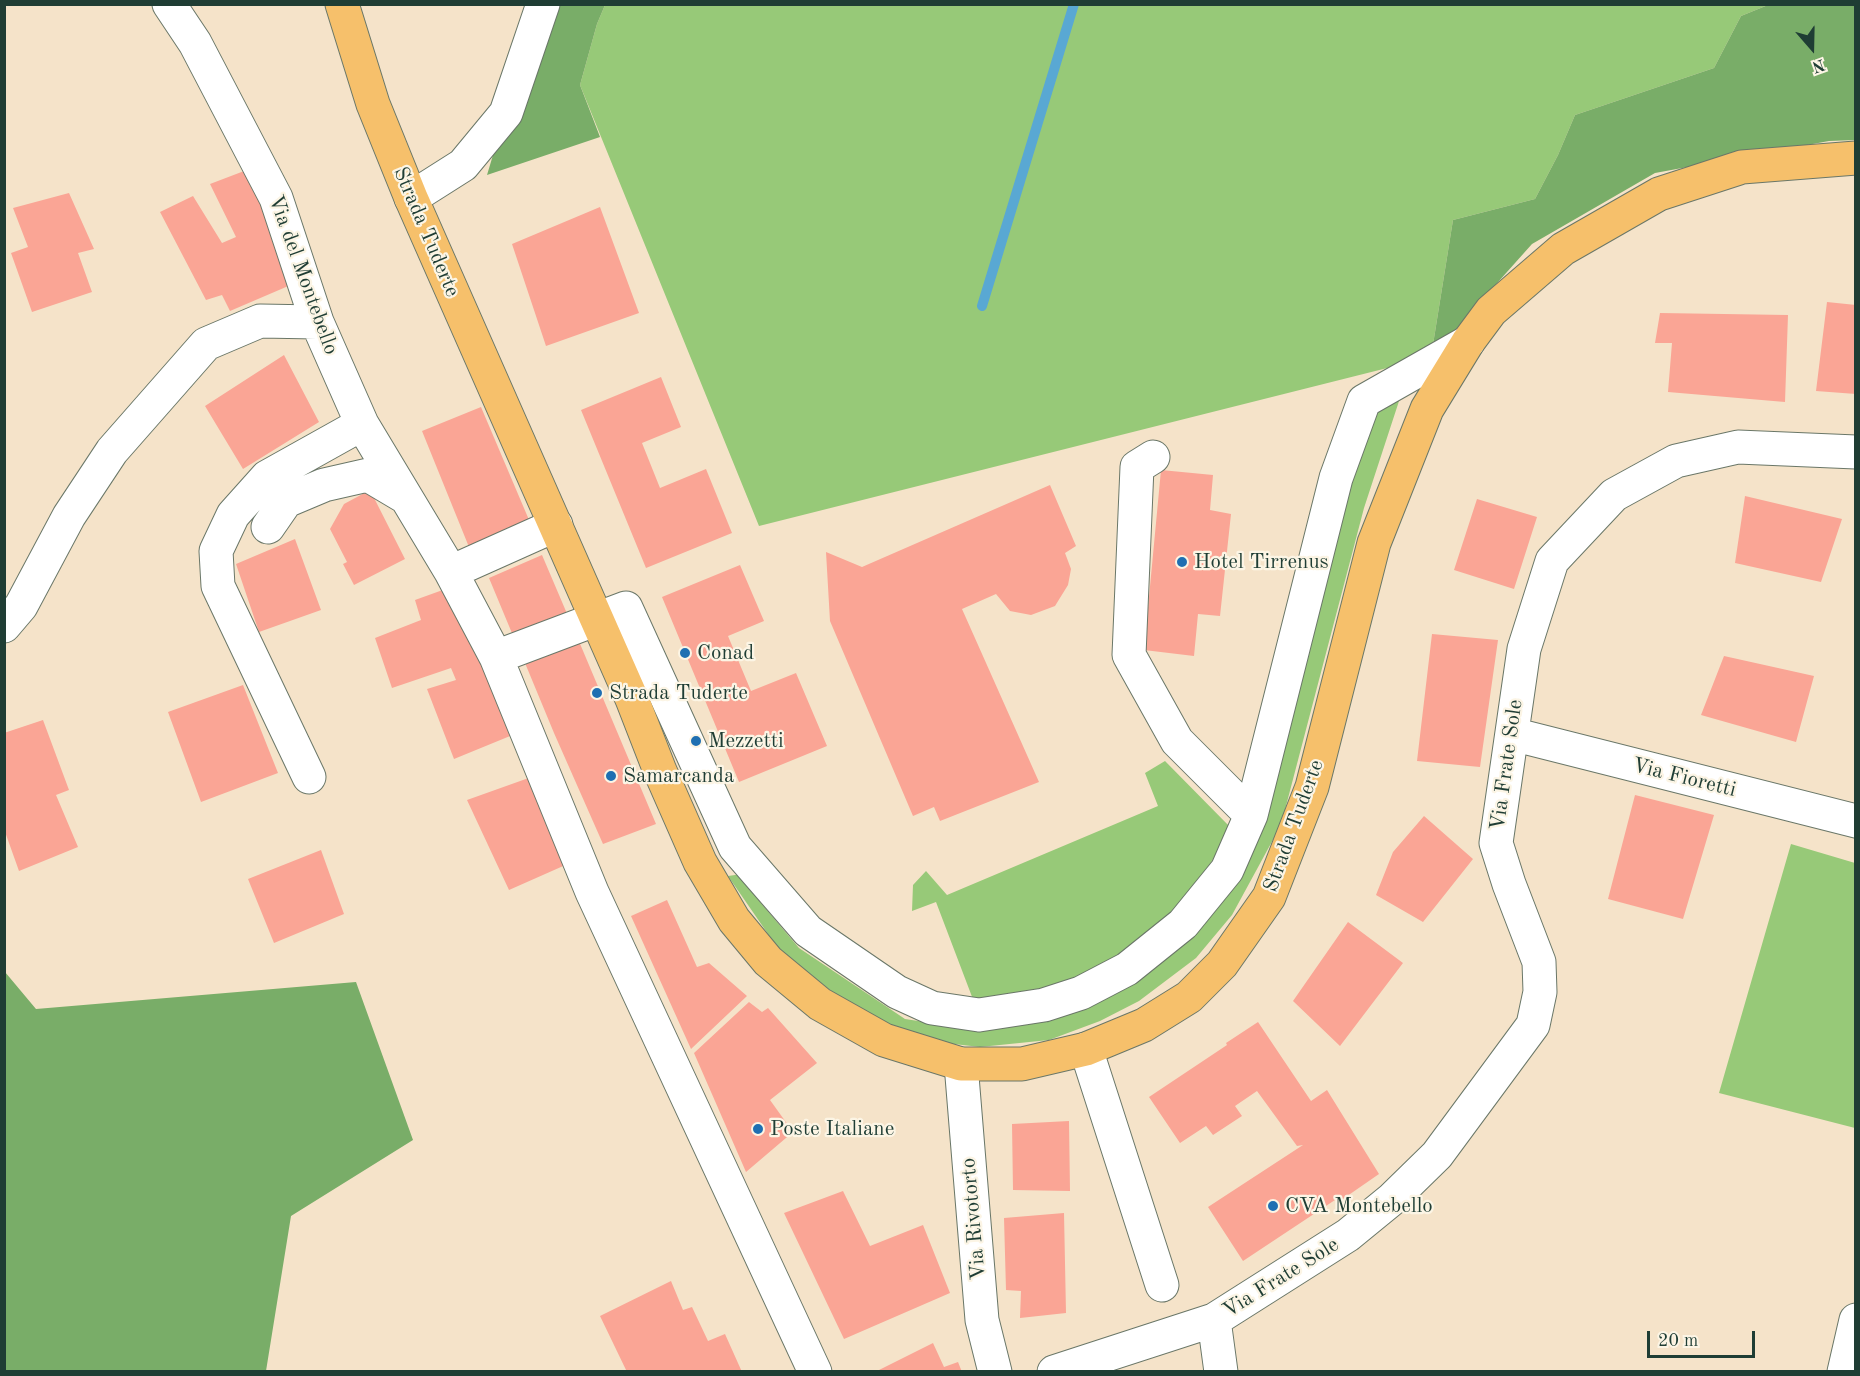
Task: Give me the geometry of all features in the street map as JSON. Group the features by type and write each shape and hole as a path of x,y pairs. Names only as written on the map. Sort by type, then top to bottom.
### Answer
{"main road":[{"name":"Strada Tuderte","path":"342,4 374,104 411,198 632,699 660,771 700,862 734,920 768,961 820,1004 884,1040 961,1064 1022,1064 1086,1049 1144,1025 1189,997 1222,964 1269,897 1312,787 1374,543 1426,408 1468,342 1491,311 1563,249 1659,194 1742,167 1856,158"}],"street":[{"name":"Via del Montebello","path":"169,4 195,43 276,198 317,322 362,424 452,572 496,657 592,892 815,1371"},
{"path":"411,198 463,165 507,113 543,4"},
{"path":"4,626 21,606 69,516 112,451 206,344 260,321 317,322"},
{"path":"496,657 596,617 627,608 735,847 808,932 897,992 932,1008 980,1015 1044,1005 1081,993 1127,969 1183,924 1227,870 1251,815 1336,478 1364,401 1468,342"},
{"path":"309,777 218,585 216,551 233,515 267,477 362,424"},
{"name":"Via Frate Sole","path":"1054,1371 1214,1320 1348,1235 1392,1199 1437,1155 1533,1025 1540,992 1539,962 1496,843 1524,649 1552,561 1614,495 1676,461 1738,447 1856,452"},
{"path":"1153,457 1137,467 1128,655 1177,741 1251,815"},
{"path":"268,527 286,501 324,485 368,475 407,498"},
{"path":"452,572 556,525"},
{"path":"632,699 662,686"},
{"name":"Via Fioretti","path":"1512,734 1856,821"},
{"path":"660,771 694,758"},
{"path":"700,862 735,847"},
{"path":"1086,1049 1162,1285"},
{"name":"Via Rivotorto","path":"961,1064 982,1320 995,1371"},
{"path":"1214,1320 1221,1371"},
{"path":"1844,1371 1856,1320"}],"green space":[{"path":"538,5 605,5 597,24 580,85 600,137 487,175"},
{"path":"605,5 1768,5 1741,16 1714,68 1575,115 1558,155 1535,199 1453,220 1431,357 759,526 580,85 597,24"},
{"path":"1768,5 1855,5 1855,140 1829,141 1655,173 1532,244 1431,357 1453,220 1535,199 1558,155 1575,115 1714,68 1741,16"},
{"path":"1400,398 1364,508 1281,825 1232,915 1196,958 1139,1001 1100,1021 1049,1040 980,1047 919,1040 841,999 777,947 728,876 742,874 760,902 799,948 905,1019 951,1026 1012,1026 1210,915 1344,510 1373,406"},
{"path":"1165,761 1231,828 1201,880 1162,926 1068,988 974,1002 936,902 912,911 913,885 926,871 947,895 1158,806 1145,773"},
{"path":"1791,844 1855,863 1855,1128 1719,1093"},
{"path":"5,972 36,1009 356,982 413,1140 291,1216 266,1371 5,1371"}],"building":[{"path":"252,168 293,284 230,311 222,295 206,300 160,212 193,196 222,243 236,237 210,184"},
{"path":"69,193 94,249 78,253 92,292 32,312 11,253 28,247 13,208"},
{"path":"600,207 639,313 546,346 512,244"},
{"path":"1827,302 1856,305 1856,394 1816,391"},
{"path":"1660,313 1788,315 1785,402 1668,392 1672,343 1655,343"},
{"path":"284,355 319,422 243,469 205,406"},
{"path":"661,377 681,427 642,443 660,488 706,469 732,533 646,568 581,410"},
{"path":"481,407 532,527 471,552 422,431"},
{"path":"1161,470 1213,475 1210,510 1231,514 1220,616 1198,614 1194,656 1144,650"},
{"path":"1050,485 1076,546 1065,553 1071,569 1068,585 1055,606 1031,615 1010,611 996,594 962,609 1039,782 940,821 934,807 913,816 830,621 826,552 862,567"},
{"path":"370,490 405,559 354,585 343,564 347,562 330,529 344,504"},
{"path":"1745,496 1842,519 1821,582 1735,563"},
{"path":"1477,499 1537,517 1514,589 1454,570"},
{"path":"295,539 321,610 259,632 236,564"},
{"path":"542,555 568,616 514,638 489,578"},
{"path":"740,565 764,621 728,636 751,691 796,673 827,746 739,782 662,597"},
{"path":"451,587 515,734 454,759 427,689 456,680 451,668 392,688 375,638 421,620 415,600"},
{"path":"1432,634 1498,640 1480,767 1417,761"},
{"path":"578,639 656,824 603,844 525,663"},
{"path":"1724,656 1814,676 1796,742 1701,715"},
{"path":"243,685 278,773 201,802 168,712"},
{"path":"43,720 69,790 56,795 78,847 19,871 4,829 4,733"},
{"path":"537,775 570,863 509,890 467,800"},
{"path":"1635,795 1714,815 1683,919 1608,899"},
{"path":"1424,816 1473,859 1423,922 1376,895 1393,852"},
{"path":"321,850 344,914 274,943 248,879"},
{"path":"667,900 697,967 709,963 747,996 691,1049 631,916"},
{"path":"1348,922 1403,963 1340,1046 1293,1001"},
{"path":"749,1002 762,1012 768,1008 817,1063 770,1100 793,1132 746,1172 694,1053"},
{"path":"1258,1022 1311,1101 1327,1090 1379,1174 1340,1201 1338,1198 1243,1261 1208,1207 1303,1145 1297,1146 1257,1091 1235,1106 1242,1116 1213,1135 1206,1126 1180,1143 1149,1097"},
{"path":"1069,1121 1070,1191 1013,1190 1012,1124"},
{"path":"843,1191 870,1246 923,1225 950,1293 844,1339 784,1213"},
{"path":"1064,1213 1066,1313 1020,1318 1021,1291 1006,1290 1004,1218"},
{"path":"671,1281 683,1310 692,1307 708,1341 725,1334 742,1372 627,1372 600,1316"},
{"path":"933,1343 944,1367 958,1362 962,1372 875,1372"}],"waterway":[{"path":"982,306 1074,4"}],"place":[{"name":"Hotel Tirrenus","path":"1182,562"},
{"name":"Conad","path":"685,653"},
{"name":"Strada Tuderte","path":"597,693"},
{"name":"Mezzetti","path":"696,741"},
{"name":"Samarcanda","path":"611,776"},
{"name":"Poste Italiane","path":"758,1129"},
{"name":"CVA Montebello","path":"1273,1206"}]}
